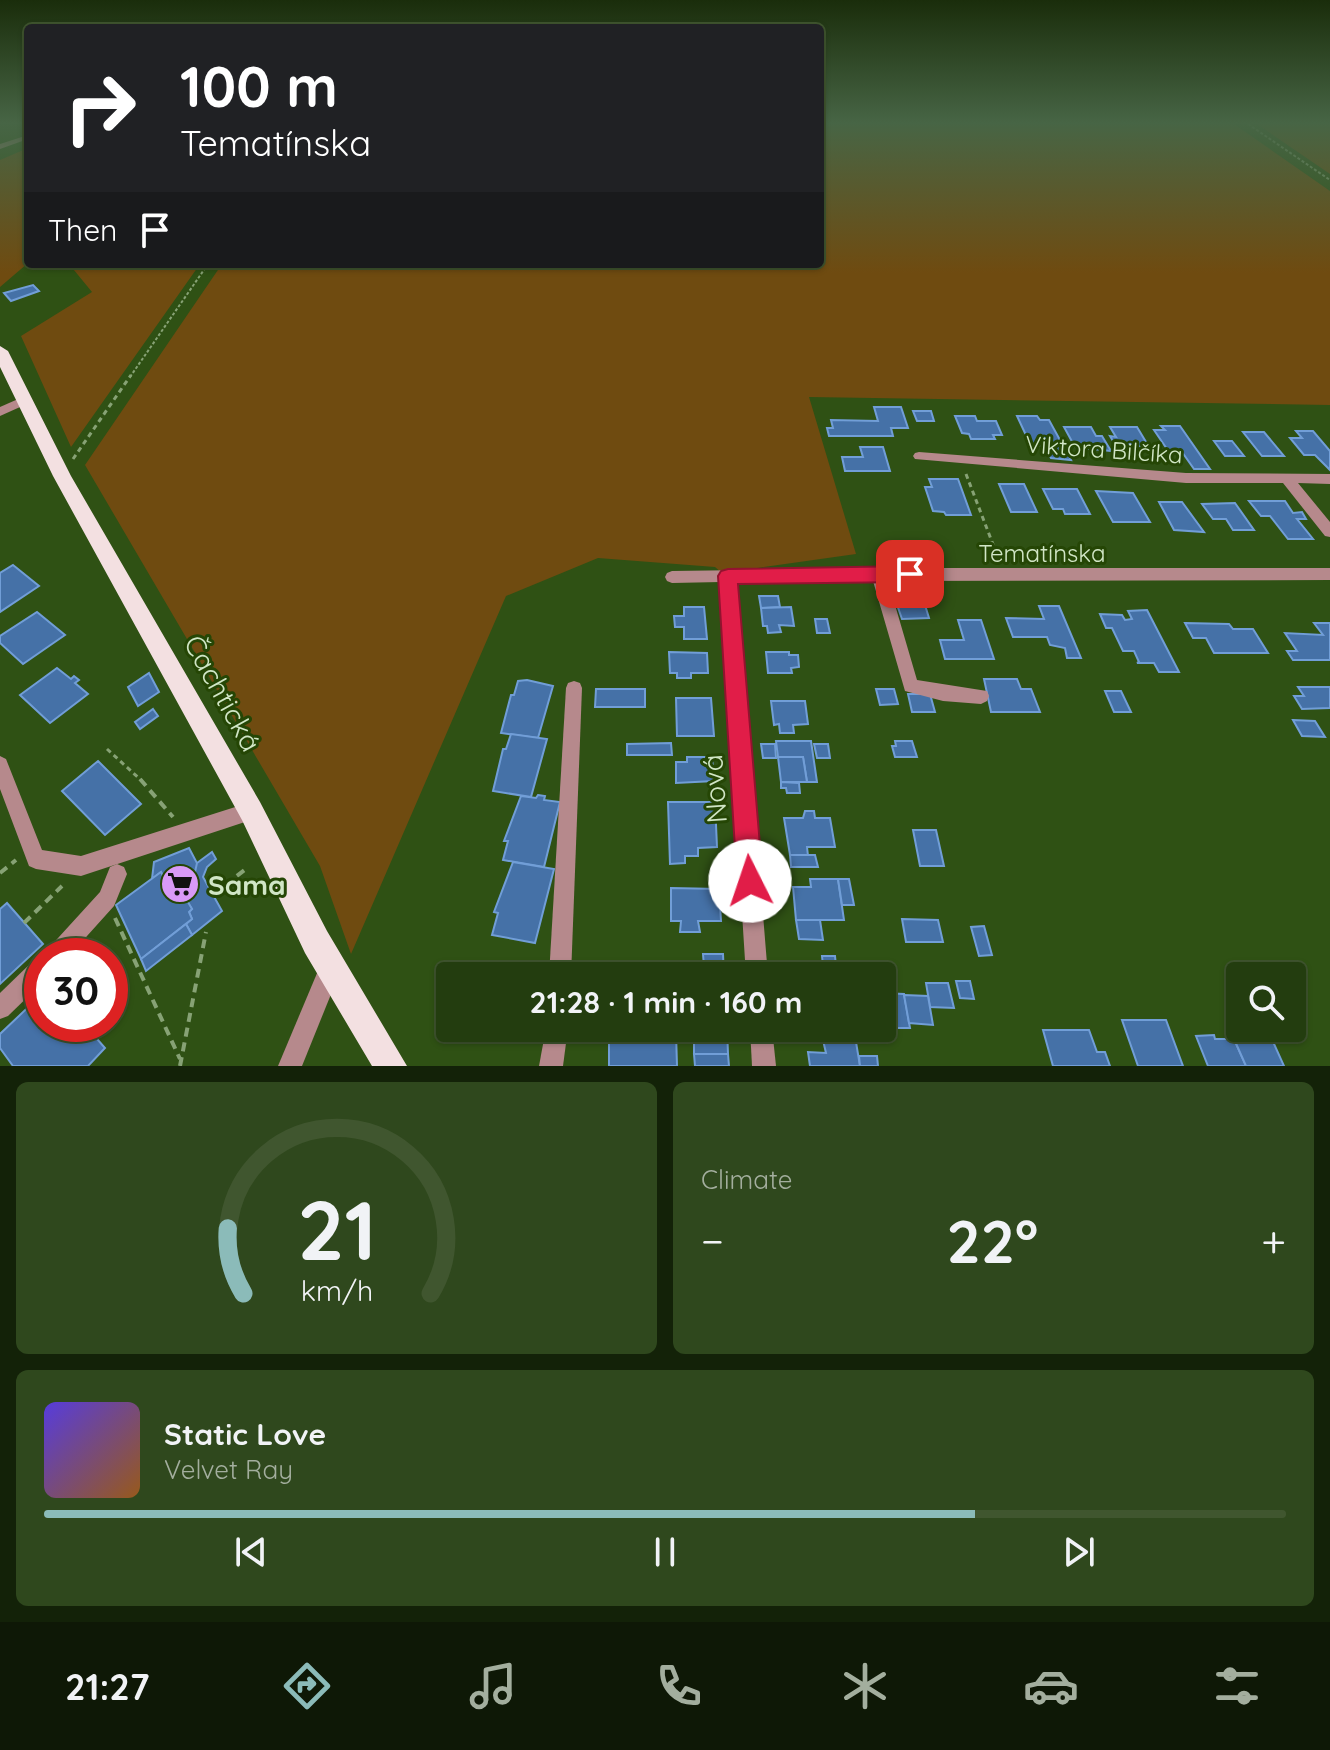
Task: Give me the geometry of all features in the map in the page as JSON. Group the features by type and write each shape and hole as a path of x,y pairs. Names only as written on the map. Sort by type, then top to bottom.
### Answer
{"main road":[{"name":"Čachtická","path":"0,351 62,476 251,811 331,967 391,1066"}],"street":[{"path":"0,412 25,400"},
{"name":"Viktora Bilčíka","path":"919,456 1186,478 1330,479"},
{"path":"1286,478 1330,532"},
{"path":"878,574 911,686 943,693 981,696"},
{"name":"Tematínska","path":"672,577 1330,574"},
{"name":"Nová","path":"728,576 756,962"},
{"path":"561,962 574,688"},
{"path":"0,765 36,859 81,866 251,811"},
{"path":"75,938 107,899 117,874"},
{"path":"290,1066 331,967"},
{"path":"0,1008 24,985"},
{"path":"551,1066 555,1042"},
{"path":"762,1042 764,1066"}],"path":[{"path":"62,476 205,268"},
{"path":"960,460 1002,567"},
{"path":"107,749 131,769 176,820"},
{"path":"0,873 16,860"},
{"path":"213,894 246,869"},
{"path":"24,923 62,886"},
{"path":"107,899 180,1063"},
{"path":"180,1063 206,932"}],"shaded area":[{"path":"0,174 24,174 24,266 0,287"},
{"path":"824,174 1305,174 1330,191 1330,405 809,397 856,554 722,573 715,567 598,558 506,596 351,954 320,866 85,465 219,268 824,268"},
{"path":"72,268 197,268 71,447 21,336 92,292"}],"building":[{"path":"33,285 39,291 11,301 4,293"},
{"path":"874,407 901,407 908,428 891,428 893,436 829,436 827,428 833,428 831,420 878,421"},
{"path":"913,411 931,411 934,421 917,421"},
{"path":"955,416 975,416 977,421 996,421 1002,435 993,435 995,439 971,439 969,434 962,433"},
{"path":"1017,416 1037,416 1040,420 1049,420 1071,460 1051,458 1044,446 1031,446"},
{"path":"1161,426 1180,426 1210,469 1194,469 1182,452 1169,452 1154,430 1165,430"},
{"path":"1064,427 1091,427 1096,436 1102,436 1111,451 1075,447"},
{"path":"1110,427 1137,427 1149,447 1133,446 1136,451 1119,451 1110,436 1116,437"},
{"path":"1296,431 1313,431 1330,451 1330,470 1315,455 1304,455 1290,438 1302,438"},
{"path":"1243,432 1264,432 1284,456 1262,456"},
{"path":"1214,441 1232,441 1244,456 1225,456"},
{"path":"860,447 883,447 890,471 845,471 842,457 863,457"},
{"path":"929,479 958,479 971,515 946,515 933,511 925,487 932,487"},
{"path":"999,484 1024,484 1037,512 1011,512"},
{"path":"1043,489 1077,489 1090,514 1065,514 1063,509 1053,509"},
{"path":"1096,491 1133,493 1150,522 1113,522"},
{"path":"1249,501 1285,501 1293,513 1302,512 1306,519 1297,519 1313,539 1288,539 1270,516 1261,516"},
{"path":"1159,502 1182,502 1204,532 1174,530"},
{"path":"1235,503 1254,530 1233,530 1226,519 1213,519 1202,504"},
{"path":"13,565 39,586 0,612 0,573"},
{"path":"899,592 921,592 929,618 902,619 894,596"},
{"path":"759,596 778,596 780,607 761,608"},
{"path":"1039,606 1059,606 1081,658 1067,658 1065,648 1050,645 1047,637 1013,637 1006,618 1044,619"},
{"path":"684,607 704,607 707,639 684,639 684,627 675,627 674,616 684,616"},
{"path":"791,607 794,626 779,625 781,632 768,633 767,626 763,626 761,608"},
{"path":"1147,610 1179,672 1159,672 1154,663 1137,663 1134,651 1123,651 1112,628 1106,628 1100,614 1122,615 1125,620 1132,619 1128,611"},
{"path":"37,612 65,635 23,664 0,643 0,636"},
{"path":"815,619 827,619 830,633 817,633"},
{"path":"958,620 981,620 994,659 945,659 940,640 964,640"},
{"path":"1185,623 1229,624 1233,629 1253,629 1268,653 1214,653 1206,638 1193,638"},
{"path":"1314,623 1330,623 1330,660 1293,660 1287,651 1297,651 1285,633 1323,635"},
{"path":"669,652 707,653 708,673 691,673 691,678 677,678 677,673 670,673"},
{"path":"766,652 798,655 799,667 791,668 792,673 768,673"},
{"path":"57,668 71,679 74,676 79,680 75,683 88,694 50,723 20,695"},
{"path":"149,673 159,692 138,706 128,687"},
{"path":"984,679 1017,679 1021,689 1031,689 1040,712 991,712"},
{"path":"518,681 553,686 538,738 501,733 511,695 514,695"},
{"path":"1298,687 1330,687 1330,708 1302,709 1294,696 1304,696"},
{"path":"596,689 645,689 645,707 595,707"},
{"path":"876,689 894,689 898,704 880,705"},
{"path":"1105,691 1121,691 1131,712 1114,712"},
{"path":"908,694 930,694 935,712 912,712"},
{"path":"676,698 711,698 714,736 677,736"},
{"path":"771,701 805,701 808,724 793,725 794,733 780,733 779,724 774,725"},
{"path":"153,709 158,716 140,729 135,722"},
{"path":"1293,720 1315,721 1325,737 1302,736"},
{"path":"511,734 547,739 531,797 493,791 503,749 506,749"},
{"path":"776,741 811,741 817,782 807,782 803,757 778,757"},
{"path":"895,741 912,741 917,757 895,757 892,746 896,746"},
{"path":"671,743 672,755 627,755 627,744"},
{"path":"761,744 775,744 776,758 763,758"},
{"path":"814,744 828,744 830,758 817,758"},
{"path":"687,757 712,757 714,781 676,783 676,762 687,762"},
{"path":"778,757 803,757 807,782 781,782"},
{"path":"98,761 141,804 105,835 62,791"},
{"path":"781,782 799,783 800,793 787,793 786,788 781,788"},
{"path":"538,795 545,796 544,800 560,802 544,867 503,860 508,841 504,841 521,796 536,798"},
{"path":"668,802 715,802 717,847 698,848 698,856 685,856 685,863 670,864"},
{"path":"805,811 814,811 815,818 830,818 835,847 807,847 808,856 790,855 784,818 803,818"},
{"path":"913,830 936,830 944,866 920,866"},
{"path":"189,848 198,865 190,895 185,898 180,888 192,879 188,871 173,883 171,878 166,882 161,872 152,879 154,862"},
{"path":"212,852 216,859 207,867 203,877 222,911 192,935 186,924 192,919 189,912 192,909 185,899 190,895 197,863"},
{"path":"790,855 815,855 818,867 791,867"},
{"path":"513,862 554,869 535,943 492,935 498,913 494,912"},
{"path":"188,871 192,879 180,888 192,909 189,912 192,919 141,959 116,905 161,872 166,882 171,878 173,883"},
{"path":"810,879 838,879 844,920 796,920 793,887 811,887"},
{"path":"838,879 849,879 854,905 842,905"},
{"path":"671,888 719,889 721,921 698,921 700,932 680,932 681,921 671,921"},
{"path":"7,903 38,938 24,938 24,962 0,984 0,909"},
{"path":"902,919 938,920 943,942 906,942"},
{"path":"796,920 820,920 823,940 799,939"},
{"path":"186,924 192,935 146,971 141,959"},
{"path":"984,926 992,955 979,956 971,927"},
{"path":"703,954 723,954 723,962 704,962"},
{"path":"822,956 835,956 836,962 823,962"},
{"path":"956,981 970,981 974,999 960,998"},
{"path":"926,983 948,983 954,1008 930,1007"},
{"path":"896,994 904,994 910,1028 896,1028"},
{"path":"904,995 928,996 933,1025 909,1023"},
{"path":"24,1011 24,1042 100,1042 105,1048 88,1066 13,1066 0,1048 0,1034"},
{"path":"1122,1020 1166,1020 1183,1066 1138,1066"},
{"path":"1043,1030 1089,1030 1097,1052 1105,1052 1110,1066 1053,1066"},
{"path":"1214,1035 1215,1039 1235,1042 1246,1066 1208,1066 1196,1036"},
{"path":"609,1042 676,1042 677,1066 609,1066"},
{"path":"694,1042 728,1042 728,1054 694,1054"},
{"path":"823,1042 856,1042 860,1066 810,1066 808,1052 826,1053"},
{"path":"1235,1042 1273,1042 1284,1066 1246,1066"},
{"path":"694,1054 728,1054 729,1066 695,1066"},
{"path":"859,1056 877,1056 878,1066 860,1066"}],"place":[{"name":"Sama","path":"180,884"}],"route":[{"path":"750,881 728,576 910,574"}]}
